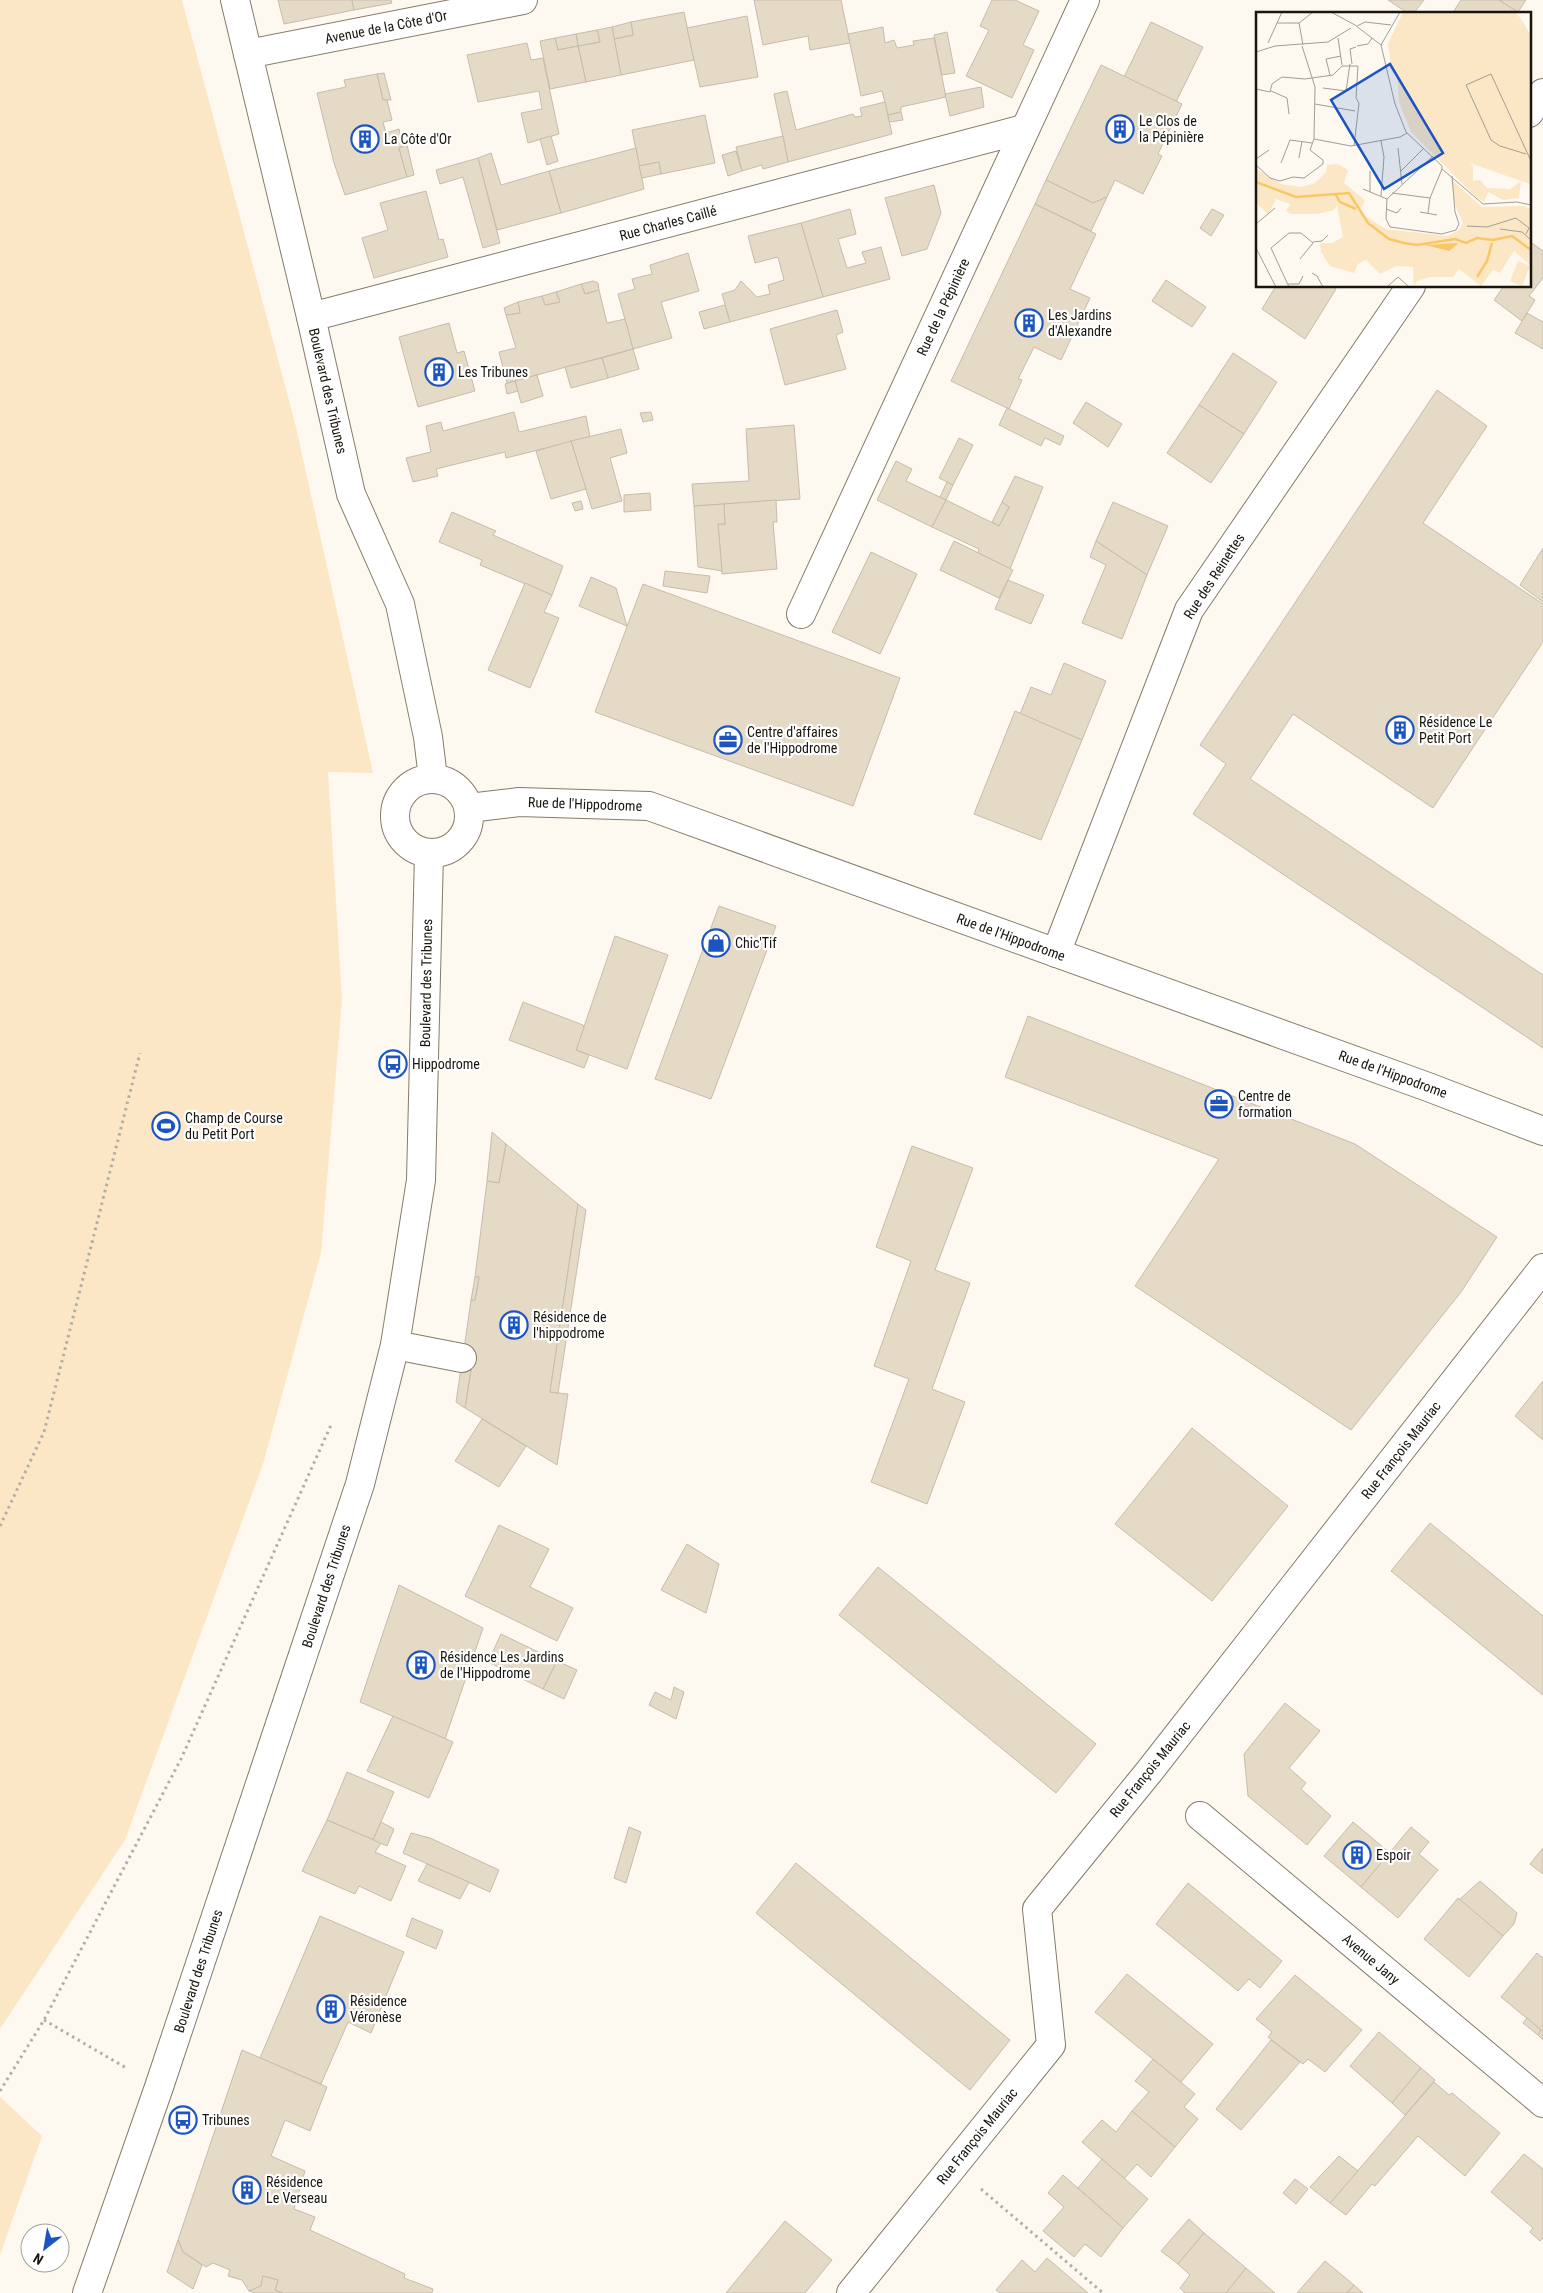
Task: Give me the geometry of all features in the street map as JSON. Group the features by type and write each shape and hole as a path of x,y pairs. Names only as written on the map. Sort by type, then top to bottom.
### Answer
{"street":[{"name":"Boulevard des Tribunes","path":"235,0 311,316 351,494 400,604 428,737 433,778"},
{"name":"Avenue de la Côte d'Or","path":"248,54 523,0"},
{"name":"Rue de la Pépinière","path":"801,614 1085,0"},
{"path":"1530,112 1543,93"},
{"name":"Rue Charles Caillé","path":"311,316 1024,129"},
{"name":"Rue des Reinettes","path":"1056,953 1189,610 1409,288"},
{"path":"433,778 446,780 456,787 465,797 469,808 470,820 467,831 452,848 440,852 429,853 417,850 406,842 398,832 395,820 396,807 401,795 409,786 421,780 433,778"},
{"name":"Rue de l'Hippodrome","path":"469,808 520,802 649,806 1428,1087 1543,1131"},
{"name":"Boulevard des Tribunes","path":"87,2293 159,2087 360,1484 395,1345 421,1180 429,853"},
{"name":"Rue François Mauriac","path":"851,2293 1051,2045 1037,1909 1148,1773 1543,1268"},
{"path":"395,1345 462,1358"},
{"name":"Avenue Jany","path":"1200,1816 1543,2102"}],"path":[{"path":"0,1526 44,1432 140,1053"},
{"path":"0,2091 44,2020 181,1759 331,1425"},
{"path":"44,2020 159,2087"},
{"path":"953,2166 996,2200 1103,2293"}],"shaded area":[{"name":"Champ de Course du Petit Port","path":"0,0 182,0 295,423 373,773 328,772 342,1000 321,1253 263,1464 125,1840 0,2029"},
{"path":"0,2097 42,2136 0,2255"}],"building":[{"path":"278,0 352,0 354,10 284,24"},
{"path":"352,0 391,0 392,3 354,10"},
{"path":"754,0 841,0 850,43 810,50 808,36 763,45"},
{"path":"992,0 1015,0 1039,11 1023,45 1034,50 1012,98 966,76 989,30 980,26"},
{"path":"1388,0 1424,0 1415,12 1406,12"},
{"path":"1461,0 1499,0 1518,12 1453,12"},
{"path":"1499,0 1526,0 1518,12"},
{"path":"684,12 694,60 621,75 614,39 633,35 631,22"},
{"path":"747,16 758,77 700,87 687,28"},
{"path":"631,22 633,35 614,39 612,27"},
{"path":"1151,22 1203,47 1176,102 1124,77"},
{"path":"612,27 621,75 586,82 578,46 600,42 597,30"},
{"path":"883,27 885,43 894,40 897,48 914,45 913,41 934,38 946,97 901,107 901,112 888,115 882,91 861,96 848,34"},
{"path":"597,30 600,42 578,46 576,34"},
{"path":"947,32 955,73 942,75 934,35"},
{"path":"576,34 578,46 558,50 555,38"},
{"path":"555,38 558,50 578,46 586,82 550,89 540,41"},
{"path":"527,43 531,60 543,58 559,134 528,143 521,113 542,109 539,91 478,102 467,55"},
{"name":"Le Clos de la Pépinière","path":"1101,65 1182,104 1158,154 1162,156 1143,194 1115,180 1107,197 1093,203 1046,180"},
{"path":"384,73 391,100 383,100 377,74"},
{"name":"La Côte d'Or","path":"377,74 383,100 387,100 392,120 383,122 386,133 399,129 403,146 399,148 407,177 345,195 334,163 317,93 346,87 344,80"},
{"path":"981,87 984,107 950,116 945,94"},
{"path":"787,91 796,130 853,114 855,117 862,116 860,108 885,102 892,134 788,162 774,94"},
{"path":"901,112 903,120 889,122 888,115"},
{"path":"705,115 715,163 661,174 659,162 639,166 632,130"},
{"path":"551,136 558,161 547,165 540,139"},
{"path":"783,136 788,162 763,169 762,165 742,171 736,147"},
{"path":"407,145 414,175 407,177 399,148"},
{"path":"636,148 644,189 561,213 549,171"},
{"path":"736,151 742,171 728,176 722,155"},
{"path":"491,153 501,185 549,171 561,213 497,230 478,158"},
{"path":"478,158 500,243 483,248 463,177 440,184 436,170"},
{"path":"659,162 661,174 642,178 639,166"},
{"path":"1046,180 1093,203 1107,197 1091,231 1035,204"},
{"path":"934,185 941,213 927,249 902,256 885,198"},
{"path":"426,191 439,240 443,239 448,257 374,278 362,238 388,230 380,203"},
{"name":"Les Jardins d'Alexandre","path":"1035,204 1096,234 1070,289 1090,298 1061,360 1034,347 1018,379 1022,380 1009,409 951,381"},
{"path":"850,209 856,234 838,239 847,268 866,263 862,252 881,247 890,279 823,297 801,223"},
{"path":"1212,209 1224,215 1211,236 1200,228"},
{"path":"801,223 823,297 730,322 722,294 735,290 741,281 757,297 770,294 768,285 784,280 778,257 755,263 748,236"},
{"path":"1530,242 1543,251 1543,278 1529,296 1535,300 1522,321 1494,300 1503,288 1530,288"},
{"path":"688,253 699,291 661,302 672,338 633,349 618,294 635,289 632,279 652,274 650,265"},
{"path":"1166,280 1206,307 1192,327 1152,301"},
{"path":"593,281 598,283 599,290 585,294 581,284"},
{"path":"581,284 585,294 599,290 607,323 625,319 633,349 507,383 499,352 516,348 506,315 520,313 518,302 542,296 545,305 560,302 556,292"},
{"path":"1275,288 1336,289 1305,339 1262,309"},
{"path":"556,292 560,302 545,305 542,296"},
{"path":"518,302 520,313 506,315 504,308"},
{"path":"725,305 730,322 704,329 699,312"},
{"path":"837,310 843,332 836,335 846,369 785,385 770,329"},
{"path":"1527,313 1543,322 1543,349 1515,333"},
{"name":"Les Tribunes","path":"449,323 457,353 464,351 475,391 418,407 399,337"},
{"path":"633,349 639,369 608,378 602,358"},
{"path":"1233,353 1277,382 1244,434 1199,405"},
{"path":"602,358 608,378 571,388 565,367"},
{"path":"537,375 543,396 521,403 515,381"},
{"path":"515,381 518,391 507,394 505,384"},
{"name":"Résidence Le Petit Port","path":"1437,390 1487,426 1423,523 1543,604 1543,642 1433,808 1293,714 1250,779 1543,975 1543,1048 1193,814 1226,764 1200,745"},
{"path":"1086,402 1122,424 1108,447 1073,423"},
{"path":"1199,405 1244,434 1211,483 1167,453"},
{"path":"1007,408 1064,436 1060,445 1045,438 1041,446 999,425"},
{"path":"514,412 519,432 586,416 590,437 506,458 505,452 436,469 438,476 413,482 406,458 431,452 426,426 441,422 443,431"},
{"path":"651,412 653,420 643,422 640,413"},
{"path":"794,425 800,499 694,506 692,484 749,481 746,429"},
{"path":"621,429 627,453 610,458 622,501 592,509 571,441"},
{"path":"959,438 973,445 953,485 939,478"},
{"path":"571,441 586,489 551,499 536,451"},
{"path":"896,461 912,469 906,481 946,500 932,527 877,500"},
{"path":"1015,476 1043,487 1010,569 978,553 979,549 932,527 946,500 999,526 1009,507 1002,502"},
{"path":"947,482 953,485 946,500 940,497"},
{"path":"650,493 651,510 624,512 624,495"},
{"path":"776,500 777,522 773,522 777,569 722,574 718,524 725,524 724,504"},
{"path":"581,501 583,509 575,511 572,503"},
{"path":"1002,502 1009,507 999,526 992,522"},
{"path":"1113,502 1168,526 1147,575 1096,541"},
{"path":"724,504 725,524 718,524 722,571 698,567 694,506"},
{"path":"452,512 496,531 493,535 563,566 552,595 480,565 482,560 439,542"},
{"path":"954,541 1013,570 999,598 940,570"},
{"path":"1096,541 1147,575 1122,639 1082,623 1106,565 1090,557"},
{"path":"1543,548 1543,602 1520,585"},
{"path":"871,552 917,574 880,654 832,632"},
{"path":"665,571 710,576 707,593 663,586"},
{"path":"591,577 616,588 627,626 579,606"},
{"path":"1008,580 1044,595 1031,624 995,609"},
{"path":"525,583 552,595 544,612 559,618 530,688 488,670"},
{"path":"643,584 900,678 853,806 595,712"},
{"path":"1064,663 1106,681 1082,740 1020,714 1031,687 1051,695"},
{"path":"1015,711 1082,740 1041,840 974,814"},
{"path":"719,906 776,926 711,1099 655,1079"},
{"path":"615,936 668,955 627,1069 576,1050"},
{"path":"523,1002 583,1025 584,1028 576,1050 589,1055 584,1068 509,1040"},
{"path":"1028,1016 1355,1144 1497,1237 1461,1292 1351,1430 1135,1286 1219,1159 1005,1077"},
{"path":"492,1132 506,1144 499,1183 487,1181"},
{"name":"Résidence de l'hippodrome","path":"506,1144 578,1204 550,1392 568,1394 557,1465 465,1408 474,1350 464,1349 471,1300 475,1300 479,1277 475,1277 487,1181 499,1183"},
{"path":"912,1146 973,1168 935,1270 970,1283 932,1389 965,1402 927,1504 871,1482 909,1379 874,1366 911,1261 876,1247"},
{"path":"578,1204 586,1210 558,1393 550,1392"},
{"path":"475,1277 479,1277 477,1289 475,1300 471,1300"},
{"path":"464,1349 474,1350 465,1408 456,1402"},
{"path":"1543,1381 1543,1440 1515,1416"},
{"path":"482,1419 526,1446 499,1487 455,1461"},
{"path":"1192,1428 1288,1506 1212,1601 1115,1524"},
{"path":"1430,1523 1543,1616 1543,1695 1391,1571"},
{"path":"499,1525 549,1549 530,1587 573,1608 557,1641 465,1596"},
{"path":"687,1544 719,1564 706,1613 661,1590"},
{"path":"878,1567 1096,1744 1056,1793 839,1615"},
{"name":"Résidence Les Jardins de l'Hippodrome","path":"399,1585 483,1628 445,1739 360,1702"},
{"path":"501,1634 557,1661 543,1689 488,1662"},
{"path":"557,1661 577,1670 564,1699 543,1689"},
{"path":"674,1687 684,1692 676,1719 649,1705 655,1692 671,1700"},
{"path":"1285,1703 1320,1731 1289,1768 1306,1783 1301,1789 1331,1816 1307,1845 1248,1796 1244,1754"},
{"path":"393,1716 453,1742 429,1798 367,1771"},
{"path":"347,1772 394,1792 373,1840 327,1820"},
{"path":"327,1820 381,1843 375,1852 406,1866 391,1901 359,1886 355,1894 302,1871"},
{"path":"381,1822 394,1829 387,1846 373,1840"},
{"name":"Espoir","path":"1353,1822 1390,1853 1361,1887 1324,1856"},
{"path":"629,1827 641,1832 626,1883 614,1878"},
{"path":"1411,1827 1429,1842 1419,1854 1438,1870 1398,1918 1361,1887"},
{"path":"411,1833 430,1838 499,1870 490,1892 403,1853"},
{"path":"1543,1848 1543,1874 1530,1864"},
{"path":"796,1863 1010,2040 970,2090 756,1913"},
{"path":"427,1864 469,1882 460,1899 418,1881"},
{"path":"1480,1881 1517,1913 1514,1924 1503,1936 1459,1900"},
{"path":"1188,1883 1282,1961 1260,1988 1249,1979 1238,1991 1156,1924"},
{"path":"1458,1898 1503,1936 1469,1977 1424,1939"},
{"name":"Résidence Véronèse","path":"320,1916 404,1952 371,2033 348,2022 321,2084 260,2058"},
{"path":"412,1918 443,1931 436,1949 406,1936"},
{"path":"1537,1953 1543,1958 1543,2040 1538,2035 1541,2030 1501,1997"},
{"path":"1127,1974 1213,2044 1181,2082 1095,2012"},
{"path":"1295,1975 1362,2030 1325,2072 1308,2059 1303,2064 1268,2037 1272,2032 1256,2019"},
{"path":"1527,2018 1541,2030 1538,2035 1523,2023"},
{"path":"1379,2032 1421,2068 1392,2103 1350,2066"},
{"path":"1271,2040 1300,2062 1241,2130 1216,2109"},
{"name":"Résidence Le Verseau","path":"242,2050 327,2087 310,2131 285,2120 271,2156 305,2171 294,2209 315,2217 310,2230 405,2274 404,2278 433,2289 432,2293 283,2293 275,2290 278,2280 263,2276 261,2286 249,2291 242,2280 228,2276 230,2270 213,2263 206,2267 183,2252 178,2240"},
{"path":"1153,2059 1195,2094 1184,2107 1198,2119 1175,2147 1132,2111 1149,2092 1135,2081"},
{"path":"1421,2068 1435,2080 1405,2115 1392,2103"},
{"path":"1434,2082 1449,2095 1452,2093 1500,2133 1465,2176 1418,2136 1375,2186 1372,2184 1346,2215 1330,2203"},
{"path":"1132,2111 1175,2147 1151,2177 1137,2164 1124,2179 1082,2142 1102,2120 1116,2132"},
{"path":"1524,2154 1543,2169 1543,2238 1540,2241 1530,2232 1533,2228 1491,2192"},
{"path":"1339,2156 1358,2171 1330,2203 1310,2187"},
{"path":"1102,2159 1148,2199 1123,2228 1078,2188"},
{"path":"1063,2175 1123,2228 1101,2257 1085,2244 1074,2257 1043,2231 1064,2207 1048,2193"},
{"path":"1295,2179 1308,2189 1296,2204 1283,2193"},
{"path":"1189,2219 1204,2233 1178,2264 1161,2251"},
{"path":"785,2221 832,2260 805,2293 726,2293"},
{"path":"1204,2233 1246,2268 1226,2293 1185,2293 1180,2288 1190,2275 1178,2264"},
{"path":"178,2240 183,2252 202,2265 193,2289 167,2272"},
{"path":"1047,2258 1088,2293 1000,2293 996,2290 1022,2260 1035,2272"},
{"path":"1325,2261 1354,2285 1347,2293 1297,2293"},
{"path":"1246,2268 1275,2293 1226,2293"},
{"path":"263,2276 278,2280 275,2290 283,2293 256,2293 249,2291 261,2286"},
{"path":"1354,2285 1363,2293 1347,2293"}],"place":[{"name":"Le Clos de la Pépinière","path":"1120,129"},
{"name":"La Côte d'Or","path":"365,139"},
{"name":"Les Jardins d'Alexandre","path":"1029,323"},
{"name":"Les Tribunes","path":"439,372"},
{"name":"Résidence Le Petit Port","path":"1400,730"},
{"name":"Centre d'affaires de l'Hippodrome","path":"728,740"},
{"name":"Chic'Tif","path":"716,943"},
{"name":"Hippodrome","path":"393,1064"},
{"name":"Centre de formation","path":"1219,1104"},
{"name":"Champ de Course du Petit Port","path":"166,1126"},
{"name":"Résidence de l'hippodrome","path":"514,1325"},
{"name":"Résidence Les Jardins de l'Hippodrome","path":"421,1665"},
{"name":"Espoir","path":"1357,1855"},
{"name":"Résidence Véronèse","path":"331,2009"},
{"name":"Tribunes","path":"183,2120"},
{"name":"Résidence Le Verseau","path":"247,2190"}]}
